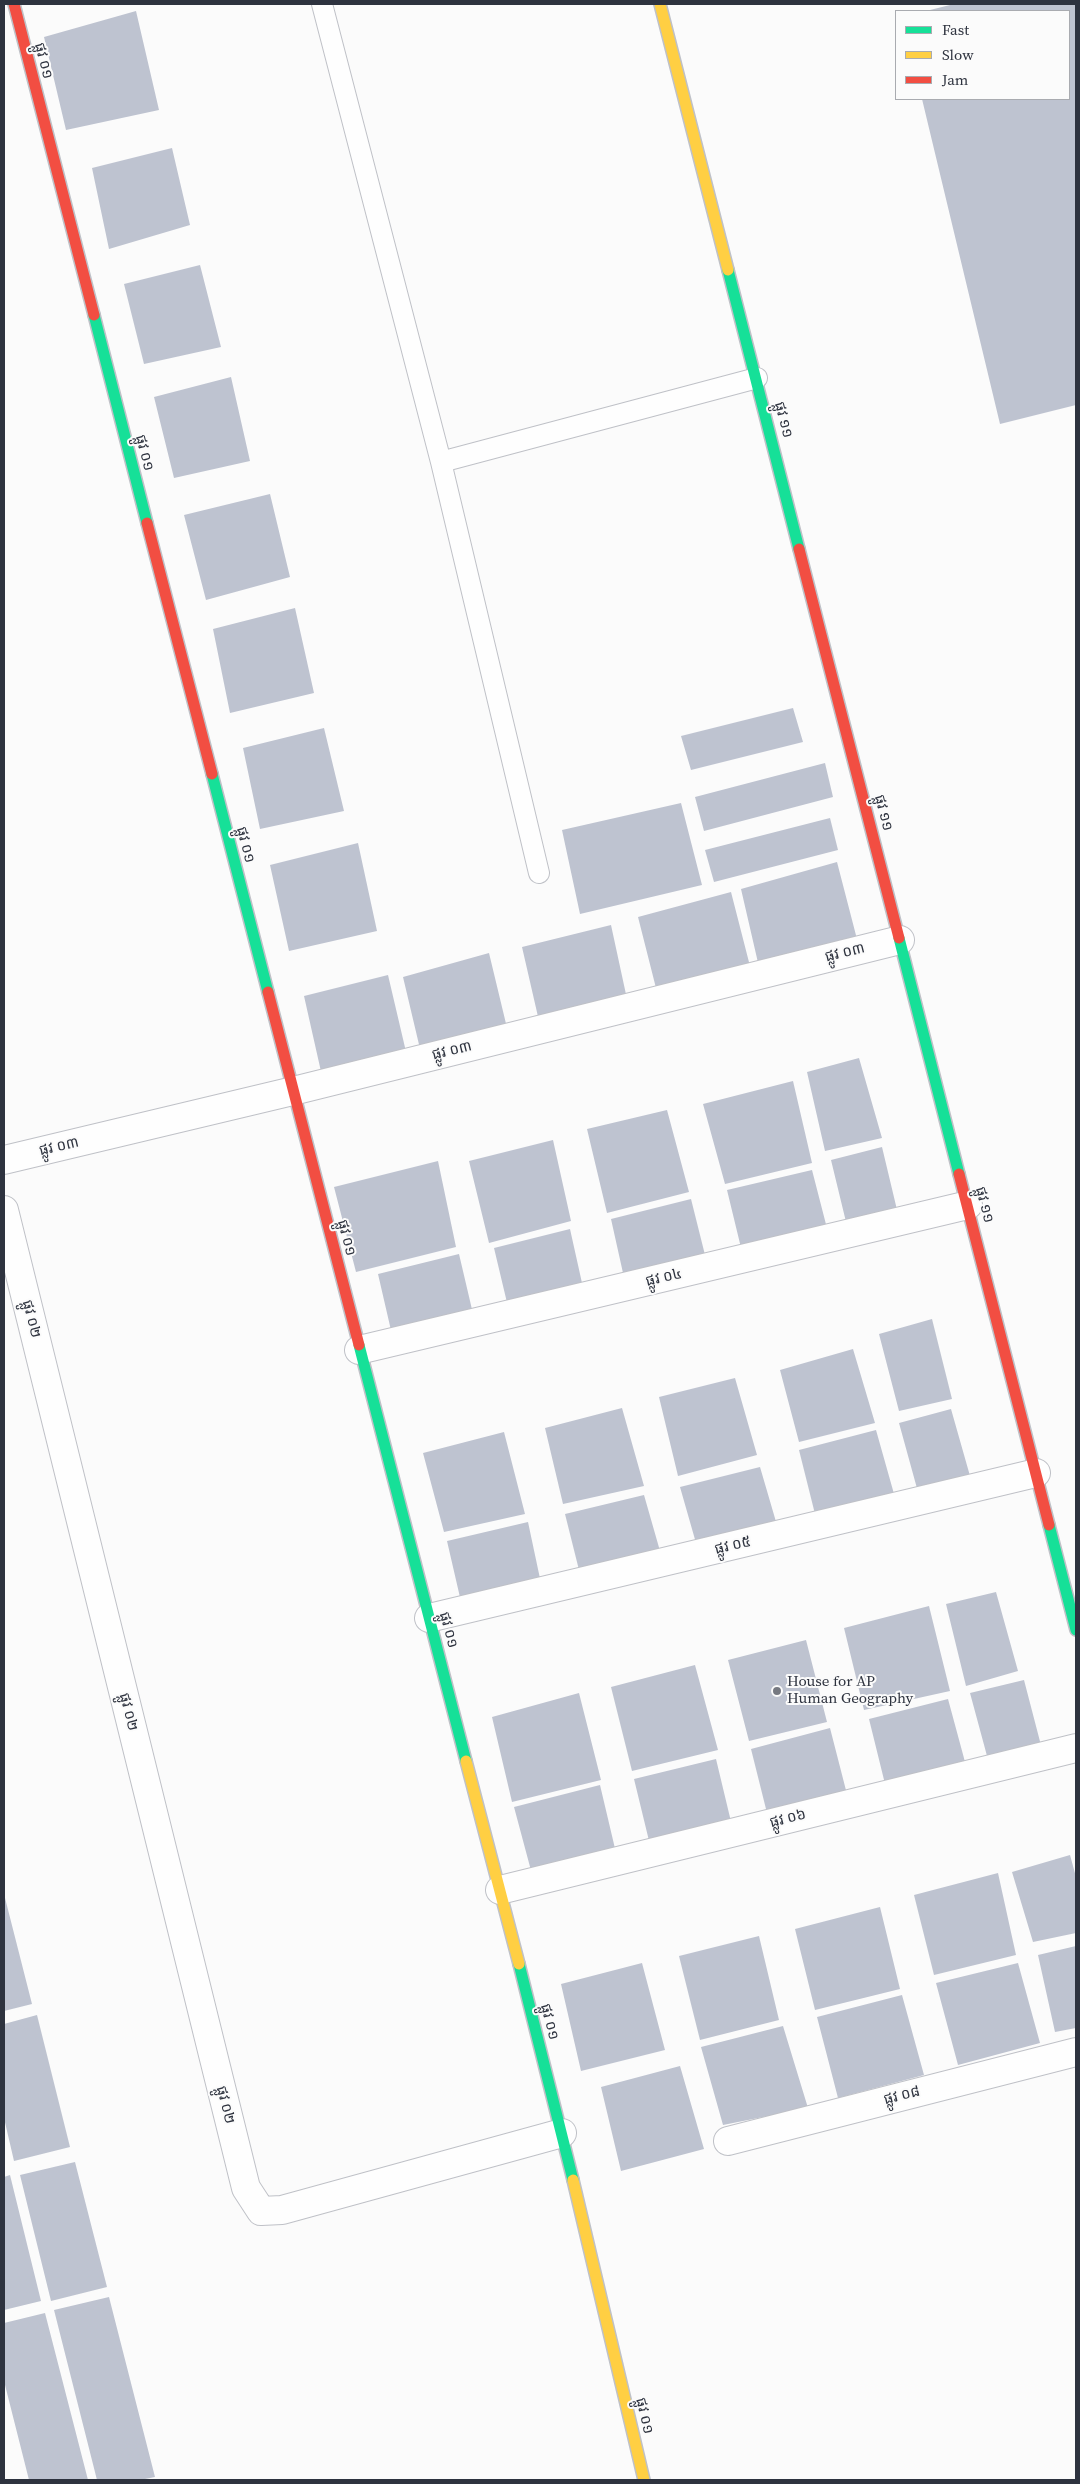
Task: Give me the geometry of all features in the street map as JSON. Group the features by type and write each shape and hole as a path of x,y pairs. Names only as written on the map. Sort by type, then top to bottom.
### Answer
{"street":[{"name":"ផ្លូវ ០១","path":"14,4 562,2132 644,2480"},
{"name":"ផ្លូវ ១១","path":"660,4 1076,1630"},
{"name":"ផ្លូវ ០៣","path":"4,1160 293,1091 900,940"},
{"name":"ផ្លូវ ០៤","path":"360,1350 968,1205"},
{"name":"ផ្លូវ ០២","path":"4,1210 246,2188 261,2211 282,2210 562,2132"},
{"name":"ផ្លូវ ០៥","path":"429,1618 1036,1473"},
{"name":"ផ្លូវ ០៦","path":"500,1890 1076,1748"},
{"name":"ផ្លូវ ០៨","path":"728,2141 1076,2052"}],"lane":[{"path":"322,4 441,462 539,873"},
{"path":"441,462 757,378"}],"building":[{"path":"954,4 1076,4 1076,405 1000,424 922,100 1070,100 1070,10 930,10"},
{"path":"136,11 159,110 66,130 44,37"},
{"path":"172,148 190,225 109,249 92,168"},
{"path":"200,265 221,347 144,364 124,284"},
{"path":"231,377 250,461 174,478 154,397"},
{"path":"270,494 290,577 206,600 184,515"},
{"path":"295,608 314,693 230,713 213,629"},
{"path":"793,708 803,742 691,770 681,736"},
{"path":"324,728 344,811 260,829 243,748"},
{"path":"825,763 833,797 704,831 695,797"},
{"path":"681,803 702,885 580,914 562,830"},
{"path":"830,818 838,850 714,882 705,850"},
{"path":"358,843 377,931 289,951 270,865"},
{"path":"837,862 858,943 759,967 741,889"},
{"path":"731,892 751,970 657,992 638,917"},
{"path":"611,925 627,999 539,1021 522,947"},
{"path":"489,953 508,1032 421,1053 403,977"},
{"path":"388,975 407,1056 322,1076 304,996"},
{"path":"859,1058 882,1138 825,1151 807,1072"},
{"path":"793,1081 812,1163 725,1184 703,1104"},
{"path":"667,1110 689,1192 607,1213 587,1129"},
{"path":"553,1140 571,1221 489,1243 469,1161"},
{"path":"882,1147 898,1214 847,1226 831,1160"},
{"path":"438,1161 456,1247 356,1272 334,1187"},
{"path":"812,1170 829,1236 743,1256 727,1190"},
{"path":"691,1199 707,1263 625,1282 611,1219"},
{"path":"570,1229 584,1292 509,1311 494,1248"},
{"path":"459,1254 474,1318 393,1339 378,1274"},
{"path":"932,1319 952,1399 899,1411 879,1334"},
{"path":"853,1349 875,1423 799,1442 780,1370"},
{"path":"735,1378 757,1455 678,1476 659,1397"},
{"path":"622,1408 644,1486 563,1504 545,1428"},
{"path":"951,1409 972,1483 918,1492 899,1423"},
{"path":"876,1430 896,1501 816,1518 799,1450"},
{"path":"504,1432 525,1514 444,1532 423,1453"},
{"path":"760,1467 779,1532 698,1550 680,1487"},
{"path":"644,1495 662,1558 581,1578 565,1514"},
{"path":"528,1522 542,1588 462,1606 447,1541"},
{"path":"996,1592 1018,1671 966,1686 946,1604"},
{"path":"929,1606 950,1691 864,1710 844,1628"},
{"name":"House for AP Human Geography","path":"806,1640 827,1722 749,1741 728,1660"},
{"path":"695,1665 718,1750 632,1771 611,1687"},
{"path":"1024,1680 1043,1753 990,1767 970,1693"},
{"path":"579,1693 601,1780 512,1802 492,1717"},
{"path":"948,1699 968,1773 887,1792 869,1719"},
{"path":"830,1728 849,1802 769,1821 751,1749"},
{"path":"716,1759 733,1830 651,1849 634,1779"},
{"path":"600,1785 617,1857 533,1878 514,1807"},
{"path":"1070,1855 1076,1877 1076,1933 1033,1942 1012,1872"},
{"path":"998,1873 1016,1955 934,1975 914,1895"},
{"path":"4,1894 32,2004 4,2011"},
{"path":"880,1907 900,1989 815,2010 795,1929"},
{"path":"759,1936 779,2020 700,2040 679,1956"},
{"path":"1076,1946 1076,2028 1055,2032 1038,1955"},
{"path":"642,1963 665,2050 581,2071 561,1984"},
{"path":"1018,1963 1040,2043 958,2065 936,1983"},
{"path":"902,1995 924,2075 838,2098 817,2017"},
{"path":"37,2015 70,2147 14,2161 4,2118 4,2024"},
{"path":"783,2026 808,2108 723,2125 701,2047"},
{"path":"680,2066 704,2149 621,2171 601,2087"},
{"path":"75,2162 107,2287 51,2301 20,2175"},
{"path":"10,2175 41,2301 4,2310 4,2177"},
{"path":"109,2297 155,2477 140,2480 97,2480 54,2310"},
{"path":"45,2313 88,2480 29,2480 4,2381 4,2323"}],"traffic: fast":[{"path":"728,270 799,549"},
{"path":"94,315 147,523"},
{"path":"212,774 268,992"},
{"path":"899,938 959,1174"},
{"path":"359,1345 466,1761"},
{"path":"1049,1525 1076,1630"},
{"path":"519,1964 573,2180"}],"traffic: slow":[{"path":"660,4 728,270"},
{"path":"466,1761 519,1964"},
{"path":"573,2180 644,2480"}],"traffic: jam":[{"path":"14,4 94,315"},
{"path":"147,523 212,774"},
{"path":"799,549 899,938"},
{"path":"268,992 359,1345"},
{"path":"959,1174 1049,1525"}],"place":[{"name":"House for AP Human Geography","path":"777,1691"}]}
